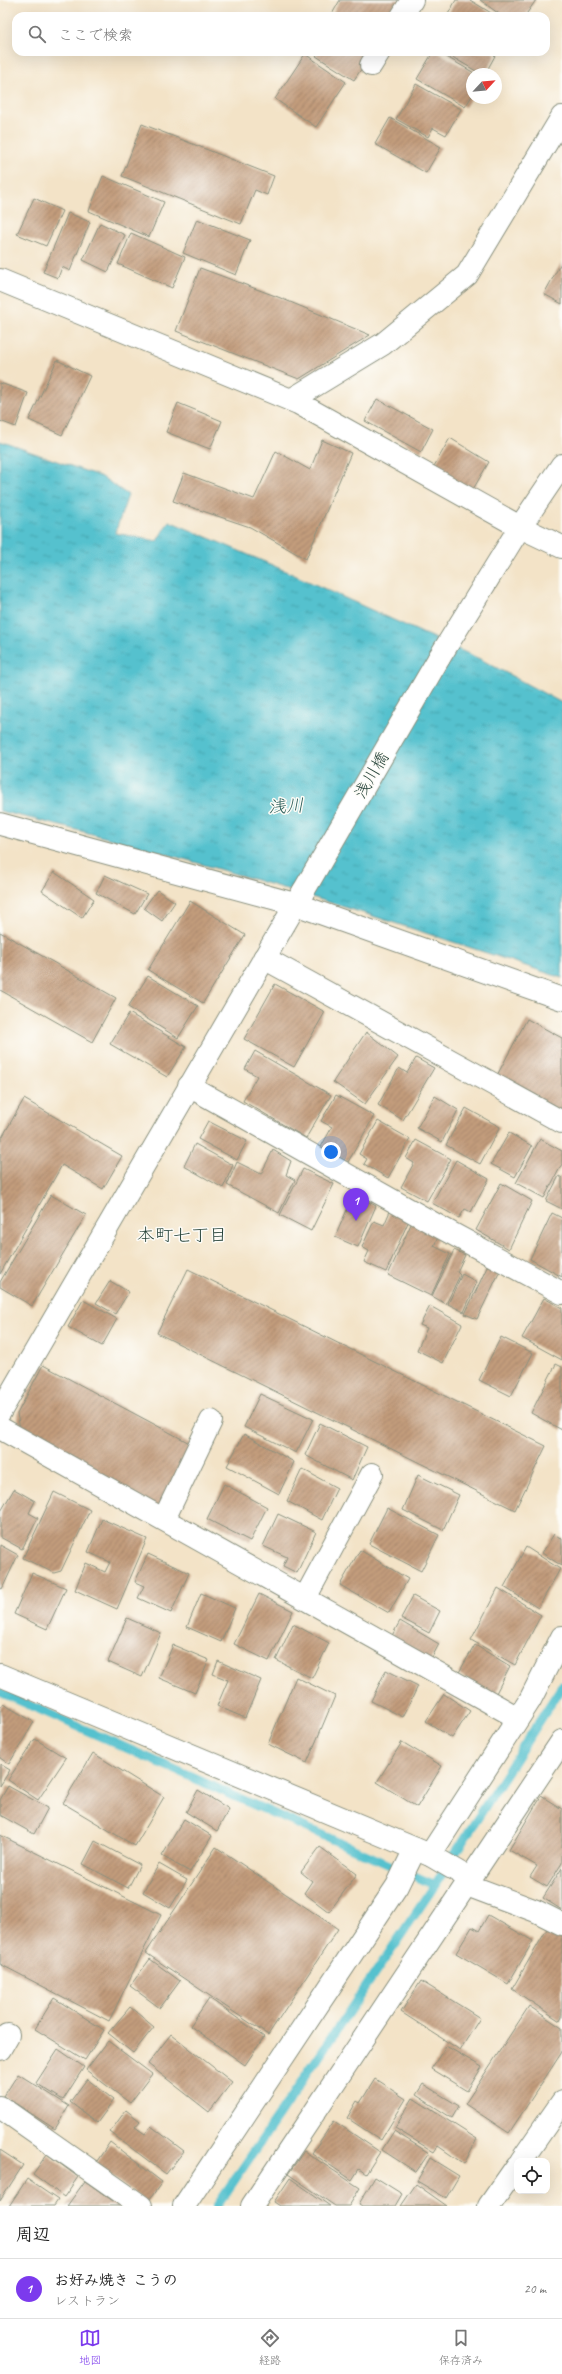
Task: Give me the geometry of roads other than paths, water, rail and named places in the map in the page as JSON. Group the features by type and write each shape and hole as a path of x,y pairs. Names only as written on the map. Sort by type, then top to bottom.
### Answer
{"street":[{"path":"404,12 412,0"},
{"path":"291,400 383,344 467,275 562,117"},
{"path":"0,280 291,400 520,527 562,547"},
{"name":"浅川橋","path":"0,1412 439,658 520,527 562,465"},
{"path":"0,824 299,898 562,999"},
{"path":"264,958 562,1122"},
{"path":"189,1086 438,1226 562,1293"},
{"path":"164,1519 211,1421"},
{"path":"0,1428 518,1718"},
{"path":"305,1598 372,1474"},
{"path":"184,2206 397,1886 425,1853 530,1700 562,1636"},
{"path":"0,1675 425,1853 467,1880 562,1924"},
{"path":"252,2206 467,1880 562,1741"},
{"path":"523,2158 562,2102"},
{"path":"0,2107 141,2206"},
{"path":"490,2206 514,2170"}],"water":[{"name":"浅川","path":"0,441 102,477 128,495 115,533 157,541 169,521 272,565 482,660 562,703 562,978 423,932 213,867 142,847 0,811"}],"waterway":[{"path":"217,2206 435,1885 562,1686"},
{"path":"0,1692 435,1885"}],"place":[{"name":"お好み焼き こうの","path":"356,1221"}],"district":[{"name":"本町七丁目","path":"182,1235"}]}
